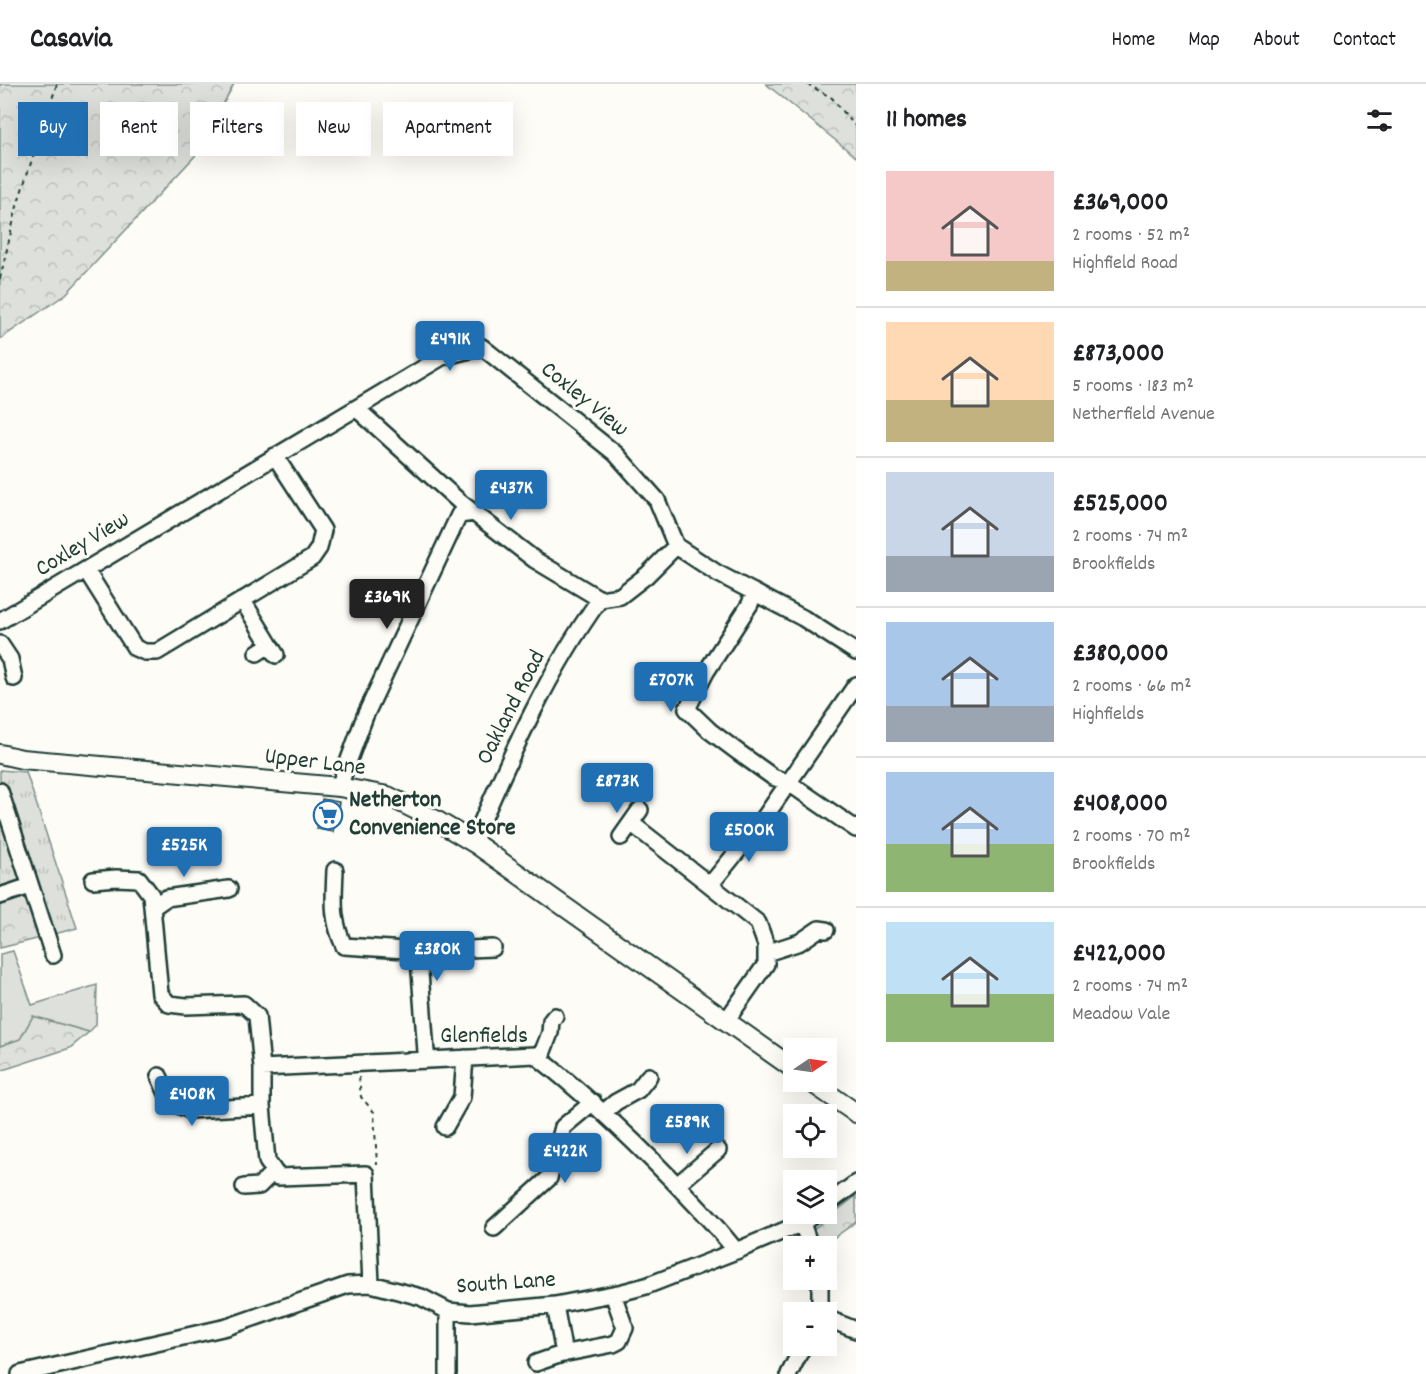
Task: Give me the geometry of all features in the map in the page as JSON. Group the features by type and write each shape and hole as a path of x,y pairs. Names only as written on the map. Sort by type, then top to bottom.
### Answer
{"main road":[{"name":"Upper Lane","path":"0,754 22,759 339,787 388,796 434,819 476,844 783,1061"},
{"path":"826,1092 856,1113"}],"street":[{"name":"Coxley View","path":"0,621 442,357 482,347 616,454 657,500 676,546"},
{"path":"357,409 474,513 535,560 600,599 620,596 647,575 676,546 717,573 803,618 856,652"},
{"path":"86,570 135,648 145,652 156,652 243,601 312,558 319,548 323,530 275,456"},
{"path":"339,787 365,716 459,515 474,513"},
{"path":"754,592 750,604 706,672 687,709 710,731 773,777 789,783 856,829"},
{"name":"Oakland Road","path":"476,844 476,835 518,740 561,658 600,599"},
{"path":"243,601 267,651"},
{"path":"0,644 10,659 14,678"},
{"path":"710,885 762,821 856,685"},
{"path":"0,791 53,955"},
{"path":"621,837 636,817 710,885 758,923 766,945 766,964 726,1021"},
{"path":"335,870 333,912 344,946 421,951 493,948"},
{"path":"93,880 139,879 149,891 153,907 160,994 169,1004 186,1006 244,1004 257,1016 267,1161 278,1177 366,1174 371,1284"},
{"path":"0,896 30,885"},
{"path":"153,907 166,898 229,889"},
{"path":"766,953 800,942 819,929 826,930"},
{"path":"421,951 422,1009 428,1059"},
{"path":"540,1059 555,1016"},
{"name":"Glenfields","path":"262,1068 535,1055 598,1107 712,1220 736,1251"},
{"path":"445,1127 462,1097 465,1058"},
{"path":"159,1076 171,1102 190,1110 262,1106"},
{"path":"494,1228 549,1179 563,1127 598,1107 616,1102 638,1090 650,1076"},
{"path":"677,1185 718,1150"},
{"path":"244,1187 260,1186 274,1171"},
{"path":"837,1197 856,1183"},
{"name":"South Lane","path":"20,1374 227,1327 348,1285 371,1284 420,1297 448,1311 470,1313 555,1305 612,1294 646,1286 736,1251 795,1224"},
{"path":"536,1363 619,1341 625,1328 612,1294"},
{"path":"555,1305 564,1354"},
{"path":"448,1311 448,1374"},
{"path":"837,1322 856,1330"},
{"path":"789,1374 798,1356"}],"path":[{"path":"0,279 18,202 57,84"},
{"path":"807,84 832,98 856,127"},
{"path":"358,1065 361,1097 375,1112 377,1171 366,1174"}],"green space":[{"path":"0,84 234,84 224,102 190,102 190,156 195,156 66,294 0,339"},
{"path":"766,84 856,84 856,157"},
{"path":"0,770 26,772 77,928 51,935 0,891"},
{"path":"29,892 45,937 0,948 0,900"},
{"path":"13,951 32,1005 97,985 96,1025 89,1032 33,1016 20,1039 0,1046 0,954"},
{"path":"33,1016 89,1032 70,1048 0,1071 0,1046 20,1039"},
{"path":"856,1196 856,1222 836,1236 811,1236 810,1232 820,1224 837,1224 837,1211"}],"building":[{"name":"Netherton Convenience Store","path":"322,799 339,802 333,832 317,829"}],"place":[{"name":"Netherton Convenience Store","path":"328,815"}]}
